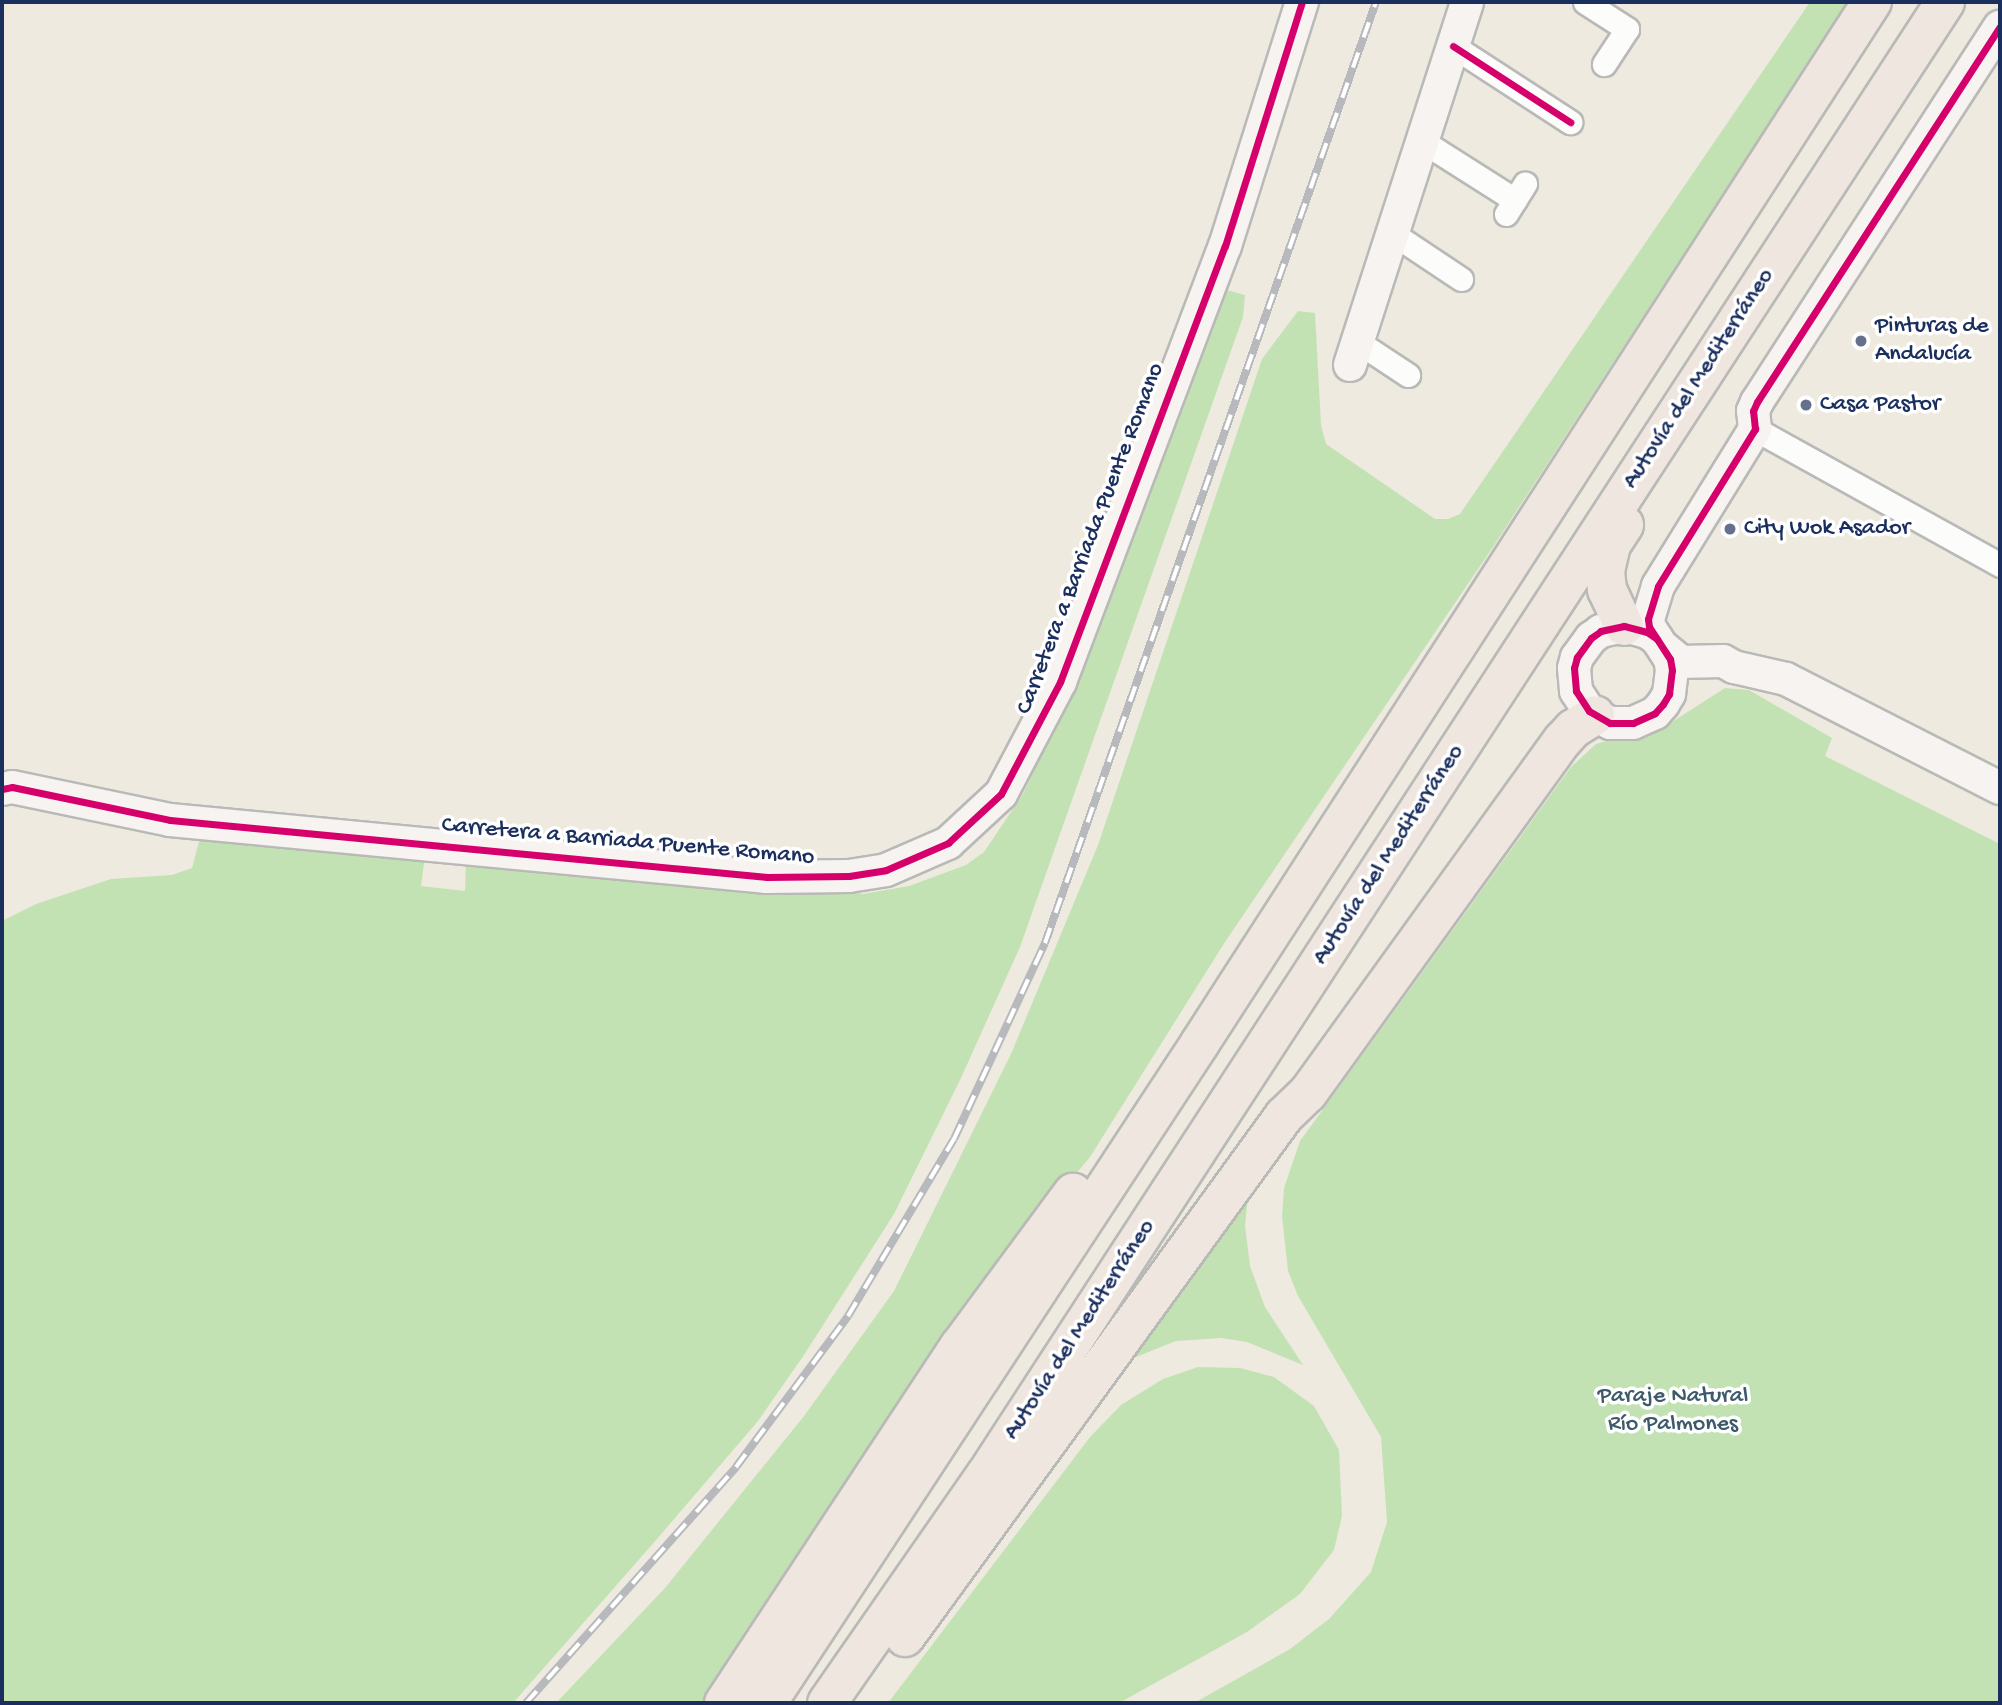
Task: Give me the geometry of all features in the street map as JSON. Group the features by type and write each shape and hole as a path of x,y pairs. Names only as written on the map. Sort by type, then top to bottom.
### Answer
{"highway":[{"path":"767,1703 1200,1043 1872,2"},
{"name":"Autovía del Mediterráneo","path":"827,1703 985,1476 1945,2"},
{"path":"1648,638 1607,590 1605,571 1611,545 1688,429 1685,400"},
{"path":"856,1703 1284,1116 1316,1083 1563,740 1573,729 1595,715"},
{"path":"724,1703 959,1347 1159,1074 1200,1043"}],"street":[{"name":"Carretera a Barriada Puente Romano","path":"5,780 170,820 767,877 849,876 886,870 948,843 1002,794 1060,682 1225,246 1302,2"},
{"path":"1409,374 1354,354 1467,2"},
{"path":"1585,2 1627,29 1604,64"},
{"path":"1655,713 1663,704 1672,682 1672,670 1648,638 1648,619 1658,586 1755,429 1753,411 1757,401 2000,27"},
{"path":"1453,46 1571,121"},
{"path":"1422,141 1515,199"},
{"path":"1392,233 1461,279"},
{"path":"1755,429 2000,565"},
{"path":"1734,667 1685,691 1655,713 1633,723 1622,724 1595,715 1576,691 1574,668 1577,657 1591,638 1601,631 1648,638 1681,662 1723,660 1734,667 1786,679 2000,789"}],"green space":[{"path":"1810,2 1848,2 1493,547 1225,942 1090,1157 1038,1220 704,1703 556,1703 665,1588 804,1416 894,1291 1011,1054 1098,845 1262,359 1298,311 1315,313 1321,425 1326,444 1435,519 1448,519 1460,514"},
{"path":"1227,290 1245,295 1243,317 1020,947 961,1078 894,1214 804,1355 758,1421 657,1539 513,1703 2,1703 2,921 36,904 111,879 172,875 192,868 201,834 425,856 421,886 465,891 466,858 830,888 863,894 909,886 966,865 984,852 1023,794 1076,683 1210,335 1221,298"},
{"name":"Paraje Natural Río Palmones","path":"1725,688 1749,690 1832,738 1825,756 2000,844 2000,1703 1194,1703 1290,1649 1329,1619 1371,1572 1387,1522 1381,1437 1298,1296 1288,1271 1282,1216 1284,1188 1300,1141 1571,767 1596,744 1672,722"},
{"path":"1249,1186 1245,1226 1250,1266 1265,1307 1303,1365 1247,1342 1221,1338 1176,1341 1131,1359"},
{"path":"1198,1367 1240,1368 1274,1377 1314,1406 1339,1450 1342,1516 1334,1550 1300,1594 1247,1632 1119,1703 888,1703 1090,1437 1121,1405 1163,1379"}],"railway":[{"path":"526,1703 736,1467 848,1316 954,1139 1045,943 1376,2"}],"cycle path":[{"path":"2,789 12,787 170,820 767,877 849,876 886,870 948,843 1001,794 1060,682 1225,246 1302,2"},
{"path":"1657,639 1647,632 1624,626 1601,631 1591,638 1577,657 1574,668 1576,691 1589,711 1610,723 1633,723 1655,713 1663,704 1669,694 1672,670 1670,659 1649,627 1648,619 1658,586 1755,429 1753,411 1757,402 2000,27"},
{"path":"1453,46 1570,122"}],"place":[{"name":"Pinturas de Andalucía","path":"1861,341"},
{"name":"Casa Pastor","path":"1806,405"},
{"name":"City Wok Asador","path":"1730,529"}]}
